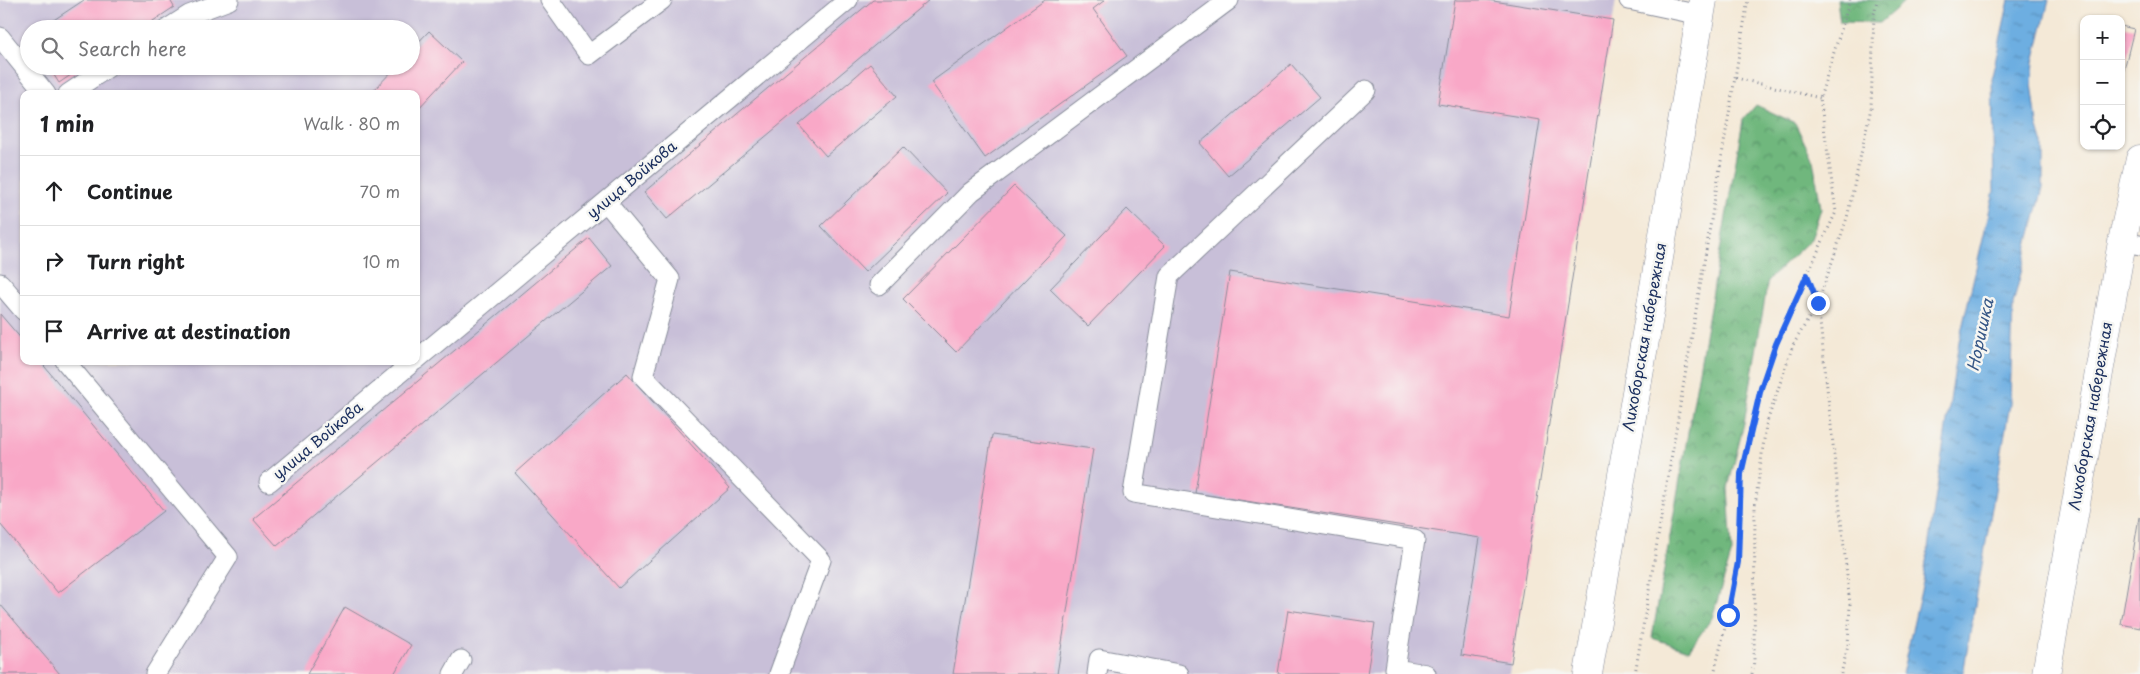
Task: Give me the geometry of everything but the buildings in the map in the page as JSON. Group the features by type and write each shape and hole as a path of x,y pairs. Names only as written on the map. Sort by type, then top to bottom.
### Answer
{"street":[{"name":"Лихоборская набережная","path":"1588,674 1701,8"},
{"name":"Лихоборская набережная","path":"2046,674 2131,243 2140,159"}],"lane":[{"path":"182,20 189,15 229,0"},
{"path":"550,0 589,55 662,0"},
{"name":"улица Войкова","path":"420,356 848,0"},
{"path":"879,285 971,192 1229,0"},
{"path":"1629,0 1701,8"},
{"path":"0,37 20,62"},
{"path":"31,75 43,90"},
{"path":"74,90 96,75"},
{"path":"1366,90 1169,276 1133,493 1415,540 1394,672 1426,674"},
{"path":"606,202 670,279 643,376 821,560 779,674"},
{"path":"0,282 20,306"},
{"path":"68,365 228,557 155,674"},
{"name":"улица Войкова","path":"269,482 409,365"},
{"path":"1097,674 1099,659 1179,674"}],"path":[{"path":"1635,674 1748,0"},
{"path":"1714,674 1738,562 1741,474 1761,388 1776,344 1836,212 1820,98 1850,0"},
{"path":"1752,674 1754,660 1755,506 1766,425 1793,345 1818,303 1846,218 1871,108 1874,14 1877,0"},
{"path":"1736,78 1820,98"},
{"path":"1807,275 1818,303 1850,604 1848,646 1841,674"}],"shaded area":[{"path":"0,0 1616,0 1509,674 0,674"}],"green space":[{"path":"1837,0 1906,0 1880,23 1840,22"},
{"path":"1756,105 1795,123 1813,160 1821,208 1811,239 1768,280 1744,423 1728,488 1732,552 1712,618 1689,650 1652,638 1743,120"}],"water":[{"name":"Норишка","path":"2009,0 2049,0 2034,62 2032,83 2037,124 2043,144 2043,187 2013,304 2010,404 1963,674 1902,674 1923,582 1959,341 1994,191 1992,76"}],"route":[{"path":"1728,615 1738,562 1741,474 1761,388 1776,344 1807,275 1818,303"}]}
